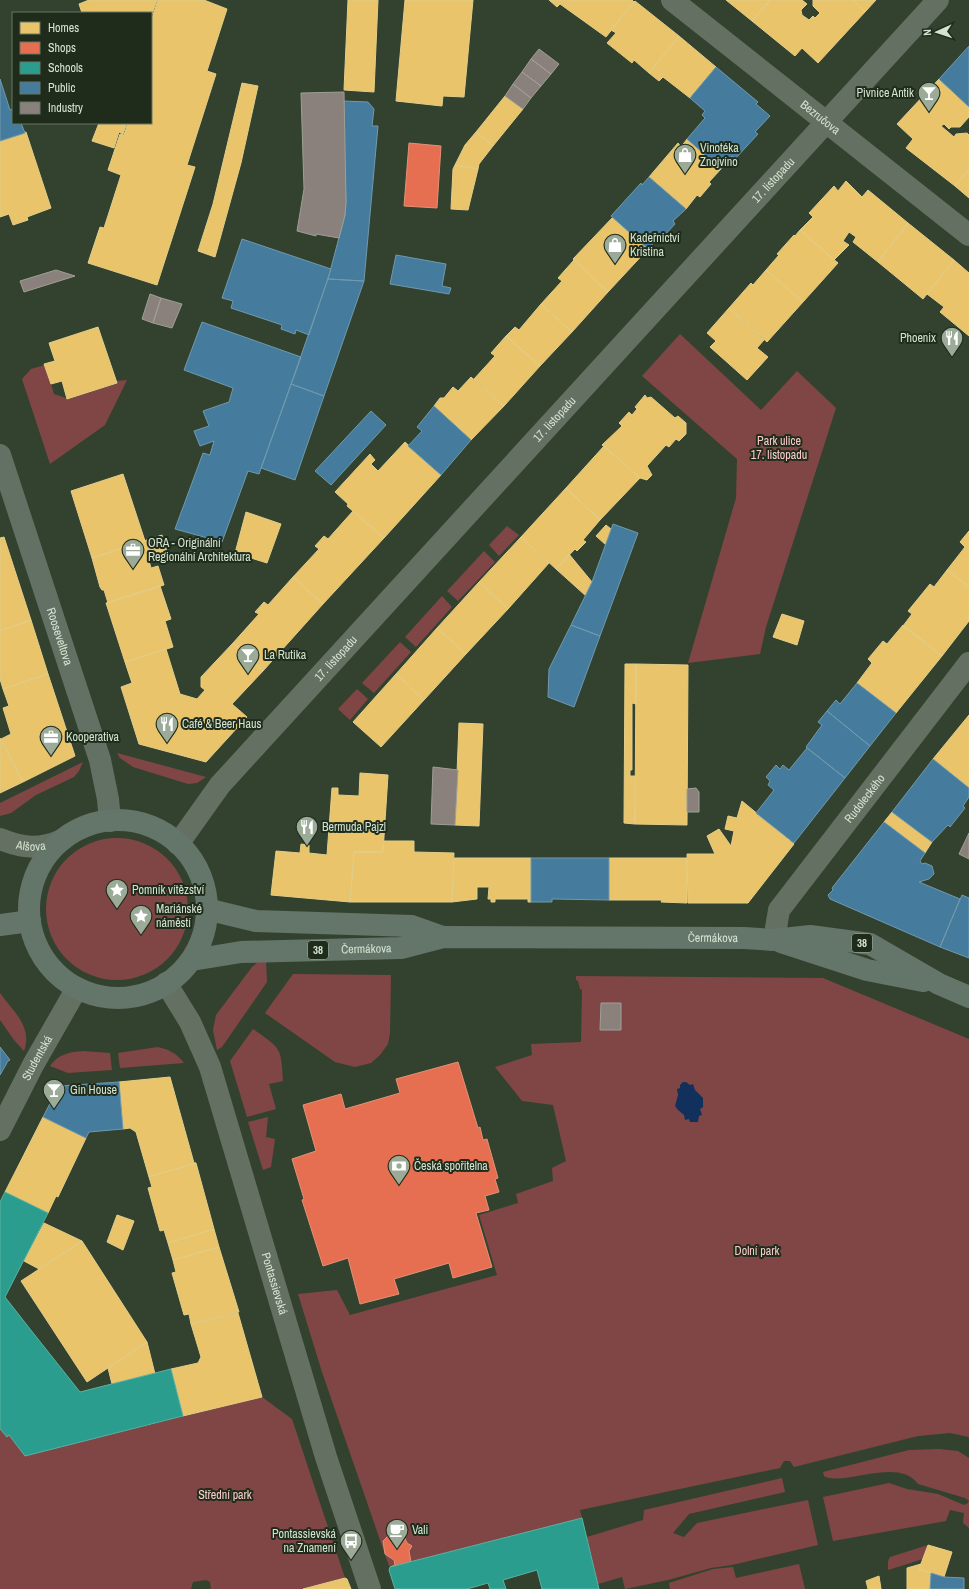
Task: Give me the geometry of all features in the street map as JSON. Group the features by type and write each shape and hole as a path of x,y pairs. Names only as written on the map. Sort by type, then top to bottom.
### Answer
{"main road":[{"name":"Rooseveltova","path":"0,455 100,760 107,793 110,820"},
{"path":"110,820 140,823 166,835 178,844 196,869 202,884 206,909 202,933 192,960 166,983 153,991 138,996 123,998 92,994 77,988 60,976 45,960 33,935 30,921 29,902 32,884 39,868 49,853 62,840 77,830 110,820"},
{"name":"Čermákova","path":"206,909 256,922 412,926 443,937"},
{"path":"0,925 30,921"},
{"name":"Čermákova","path":"192,960 241,952 401,948 443,937 744,938 774,940"},
{"name":"38","path":"774,940 867,970 939,984 969,997"}],"street":[{"name":"Bezručova","path":"672,0 969,235"},
{"name":"17. listopadu","path":"178,844 220,785 938,0"},
{"name":"Rudoleckého","path":"774,940 779,910 969,664"},
{"name":"Alšova","path":"0,839 26,848 40,848 62,840"},
{"name":"Pontassievská","path":"166,983 190,1022 210,1067 324,1450 370,1589"},
{"name":"Studentská","path":"0,1130 33,1064 77,988"}],"green space":[{"name":"Park ulice 17. listopadu","path":"680,334 761,410 797,371 836,408 766,627 760,654 688,663 736,498 737,459 642,376"},
{"path":"45,365 54,394 69,399 116,384 116,381 127,380 105,425 50,464 22,379 31,369"},
{"path":"507,526 519,535 499,556 489,545"},
{"path":"484,551 495,562 458,601 447,591"},
{"path":"442,596 452,607 416,647 405,637"},
{"path":"400,642 411,652 374,693 362,683"},
{"path":"357,689 368,699 350,720 338,709"},
{"path":"117,753 206,777 197,783 188,784 133,767 120,758"},
{"path":"83,762 79,771 74,777 36,795 11,813 0,816 0,803"},
{"path":"110,838 124,838 138,841 150,846 162,854 172,864 183,882 187,895 187,923 183,936 172,954 162,964 150,972 138,977 124,980 110,980 96,977 84,972 72,964 62,954 54,942 49,930 46,916 46,902 49,888 54,876 62,864 72,854 84,846 96,841"},
{"path":"266,959 267,982 222,1047 217,1050 213,1030 216,1015 252,967 258,962"},
{"path":"293,974 391,975 390,1033 388,1044 380,1055 371,1063 355,1067 335,1062 265,1013"},
{"name":"Dolní park","path":"576,976 823,978 969,1039 969,1437 950,1433 918,1436 794,1467 790,1461 784,1461 780,1468 580,1510 582,1518 411,1562 409,1551 412,1546 407,1543 404,1536 392,1534 384,1541 385,1554 394,1560 395,1565 389,1566 322,1372 298,1294 337,1290 350,1315 497,1275 479,1215 518,1203 516,1194 553,1181 552,1168 566,1161 553,1105 522,1101 495,1067 532,1055 531,1044 581,1042 582,990 580,989 578,981 576,980"},
{"path":"0,993 16,1013 24,1027 26,1042 24,1051 0,1020"},
{"path":"253,1029 278,1049 280,1054 283,1081 269,1084 276,1109 247,1117 230,1061"},
{"path":"158,1047 172,1052 184,1063 120,1068 118,1053"},
{"path":"83,1051 110,1053 112,1070 68,1073 50,1066 53,1062 65,1054"},
{"path":"268,1117 266,1137 275,1139 271,1167 263,1170 248,1122"},
{"name":"Střední park","path":"262,1397 292,1419 345,1578 303,1589 211,1589 210,1582 206,1580 193,1582 191,1589 0,1589 0,1429 7,1437 9,1435 25,1456"},
{"path":"939,1449 958,1451 969,1458 969,1501 965,1498 918,1484 909,1476 898,1472 833,1478 824,1476 823,1472 909,1450"},
{"path":"782,1478 785,1492 689,1514 673,1533 684,1537 697,1523 808,1500 818,1545 732,1565 711,1568 668,1580 625,1589 622,1577 598,1584 587,1537 643,1520 644,1510"},
{"path":"889,1483 907,1489 938,1494 964,1505 969,1501 969,1528 963,1523 964,1513 950,1510 946,1521 833,1541 823,1497"},
{"path":"928,1545 923,1559 888,1570 888,1561 890,1557"},
{"path":"799,1564 805,1589 670,1589 669,1583 713,1569 733,1567 736,1578"}],"water":[{"path":"683,1082 690,1085 693,1084 695,1090 703,1098 703,1107 700,1109 702,1115 699,1116 698,1122 690,1122 689,1119 685,1120 684,1115 675,1106 678,1095 677,1089 680,1088 680,1085"}],"building: Homes":[{"path":"89,0 157,0 152,14 152,12 82,12 79,4"},
{"path":"158,0 204,0 227,9 207,71 216,74 187,165 195,167 157,285 88,263 100,227 104,228 121,175 108,170 120,134 124,135 128,124 152,124 152,18"},
{"path":"348,0 378,0 374,92 344,90"},
{"path":"405,0 473,0 464,97 443,96 442,106 396,101"},
{"path":"549,0 632,0 634,2 606,37 560,4 557,7"},
{"path":"726,0 770,0 752,21"},
{"path":"770,0 802,0 807,4 801,10 802,15 809,20 813,16 815,18 820,13 813,6 813,0 853,0 865,12 818,63 802,48 795,56 752,21"},
{"path":"853,0 876,0 865,12"},
{"path":"635,1 679,36 649,73 634,60 632,63 607,43 616,33 611,30"},
{"path":"679,36 716,67 690,98 663,77 659,81 649,73"},
{"path":"939,79 969,107 969,117 960,127 951,127 949,129 944,124 941,126 954,137 956,134 967,133 969,135 969,169 955,186 906,148 913,139 897,124"},
{"path":"242,83 258,86 241,163 215,257 198,251 213,204"},
{"path":"505,96 523,109 493,146 476,132"},
{"path":"99,124 127,124 123,134 119,132 114,148 92,141"},
{"path":"26,132 51,208 27,217 28,220 13,225 9,214 0,217 0,141"},
{"path":"476,132 493,146 479,164 478,169 455,165 465,145"},
{"path":"687,139 721,169 709,182 711,184 700,197 697,195 686,209 649,177 678,143 681,147"},
{"path":"455,165 478,169 468,210 451,209 453,169"},
{"path":"969,169 969,198 955,186"},
{"path":"846,181 862,197 868,190 908,223 878,262 853,242 856,237 849,232 843,241 849,245 834,260 800,230 813,217 809,213 834,186 838,191"},
{"path":"613,217 648,249 608,292 573,259"},
{"path":"908,223 954,260 923,299 878,262"},
{"path":"800,230 838,263 803,302 766,270 779,255 777,254"},
{"path":"574,260 608,292 572,332 541,304 562,281 558,278"},
{"path":"954,260 969,273 969,336 940,312 944,307 927,294"},
{"path":"766,270 803,302 767,342 729,308 751,283 753,285"},
{"path":"541,304 572,332 540,366 506,336 515,327 519,330"},
{"path":"729,308 764,340 757,348 768,357 747,380 710,347 716,341 707,333"},
{"path":"98,327 117,383 67,399 62,381 51,384 44,364 55,361 49,343"},
{"path":"506,336 540,366 504,406 474,379 495,356 491,353"},
{"path":"471,377 504,406 471,440 434,406 440,398 444,398 453,387 458,391"},
{"path":"645,395 647,398 651,397 675,418 678,416 686,423 686,434 679,441 676,439 669,447 666,445 647,466 652,475 647,480 640,478 602,445 622,426 619,423 629,412 632,415 637,409 635,407"},
{"path":"405,442 441,475 384,538 347,506 348,504 335,492 370,454 375,460 371,464 378,471"},
{"path":"604,446 640,478 600,520 566,488"},
{"path":"123,474 145,541 92,558 71,491"},
{"path":"566,488 600,520 583,540 586,542 577,551 575,549 556,569 521,537"},
{"path":"353,511 384,538 323,604 293,577 319,549 315,546 324,536 328,539"},
{"path":"246,512 281,524 267,563 235,553"},
{"path":"606,525 611,529 606,545 596,536"},
{"path":"969,531 969,587 947,570 965,547 960,542"},
{"path":"162,535 167,552 151,557 149,561 151,568 158,566 164,585 108,603 104,590 100,587 92,558"},
{"path":"4,537 31,620 0,631 0,538"},
{"path":"521,537 549,563 508,609 479,582"},
{"path":"569,554 592,582 586,596 556,569"},
{"path":"947,570 969,587 969,621 942,656 903,626 912,614 908,611 930,584 934,587"},
{"path":"293,577 323,604 263,671 233,643 259,614 255,612 264,602 268,605"},
{"path":"479,582 508,609 466,654 437,628"},
{"path":"160,586 171,619 165,621 173,647 125,662 106,603"},
{"path":"782,614 804,621 797,645 773,637"},
{"path":"31,620 48,674 3,689 0,679 0,631"},
{"path":"903,625 942,656 896,713 857,683 872,663 868,659 883,641 887,644"},
{"path":"437,628 466,654 424,700 396,674"},
{"path":"233,643 263,671 232,704 247,717 206,762 139,744 121,687 132,683 125,662 166,649 180,694 197,699 205,690 201,687 201,677"},
{"path":"625,664 636,664 636,704 632,703 632,770 630,770 630,776 635,776 635,824 624,823"},
{"path":"636,664 688,665 687,825 635,824"},
{"path":"48,674 75,756 23,782 1,739 11,734 3,708 9,706 3,689"},
{"path":"396,674 424,700 381,747 353,722"},
{"path":"969,715 969,788 933,759"},
{"path":"459,723 483,724 479,826 455,825"},
{"path":"0,738 23,782 0,793"},
{"path":"360,773 388,775 383,852 354,852 350,902 271,895 276,851 300,853 301,844 309,845 309,853 327,855 332,788 338,788 338,795 359,796"},
{"path":"742,801 794,844 748,903 688,903 687,854 715,854 707,836 719,829 731,846 734,831 725,829 728,816 737,818"},
{"path":"892,812 932,842 925,853 884,822"},
{"path":"384,841 414,841 414,852 454,853 452,902 350,902 354,852 383,852"},
{"path":"454,858 531,858 531,902 528,902 528,899 495,899 495,902 491,902 491,899 488,899 489,887 477,887 477,899 452,902"},
{"path":"609,858 687,858 687,903 661,902 662,900 609,900"},
{"path":"170,1077 194,1163 196,1163 149,1177 136,1132 130,1128 123,1129 119,1082"},
{"path":"43,1117 86,1138 58,1197 56,1196 48,1213 5,1192"},
{"path":"196,1163 214,1229 168,1243 164,1230 160,1231 148,1188 152,1187 149,1177"},
{"path":"117,1215 134,1221 123,1250 107,1242"},
{"path":"44,1223 82,1241 39,1269 24,1261"},
{"path":"214,1229 219,1247 173,1260 168,1243"},
{"path":"82,1241 147,1342 87,1382 21,1281"},
{"path":"219,1247 239,1312 191,1324 189,1314 184,1315 172,1273 176,1272 173,1260"},
{"path":"238,1313 262,1397 183,1416 171,1369 198,1363 201,1357 191,1324"},
{"path":"147,1342 155,1374 112,1384 108,1368"},
{"path":"928,1545 952,1552 944,1577 919,1569"},
{"path":"921,1564 919,1569 931,1573 930,1589 907,1589 907,1568"},
{"path":"879,1576 881,1589 868,1589 866,1581"},
{"path":"345,1578 347,1579 351,1589 303,1589"}],"building: Shops":[{"path":"409,143 441,146 437,208 404,206"},
{"name":"Česká spořitelna","path":"458,1062 478,1128 480,1127 483,1140 487,1139 498,1178 495,1179 499,1192 485,1196 489,1210 476,1213 492,1267 453,1278 449,1263 394,1279 399,1294 360,1304 348,1258 323,1266 302,1200 304,1199 292,1159 316,1151 303,1105 341,1094 345,1109 400,1093 396,1079"},
{"name":"Vali","path":"400,1533 404,1536 407,1543 412,1546 409,1551 411,1562 390,1567 395,1565 394,1560 385,1554 383,1541 389,1535"}],"building: Schools":[{"path":"5,1192 48,1213 5,1297 80,1392 171,1369 183,1416 25,1456 9,1435 7,1437 0,1429 0,1202"},
{"path":"582,1518 599,1589 542,1589 537,1570 503,1580 506,1589 490,1589 488,1583 467,1589 395,1589 389,1570 390,1567"}],"building: Public":[{"path":"969,46 969,107 939,79"},
{"path":"716,67 758,102 756,104 770,116 755,132 758,134 735,159 732,156 721,169 687,139 705,118 702,115 705,111 690,98"},
{"path":"0,79 10,110 12,109 12,124 21,124 25,133 0,141"},
{"path":"343,101 368,102 374,109 372,126 378,126 364,281 328,279 345,215 346,202"},
{"path":"649,177 686,209 673,221 675,224 663,237 661,235 648,249 611,216 641,183 642,185"},
{"path":"242,239 331,269 309,335 296,330 295,334 281,329 282,325 231,308 233,301 222,298"},
{"path":"396,255 446,264 442,286 451,288 449,294 390,284"},
{"path":"328,279 364,281 324,396 291,384"},
{"path":"202,322 301,357 259,474 248,471 222,542 175,529 203,453 210,455 214,441 200,446 194,431 209,426 203,411 229,402 233,388 184,370"},
{"path":"291,384 324,396 295,480 261,468"},
{"path":"434,406 471,440 441,475 408,446 422,431 417,427"},
{"path":"371,411 386,425 331,485 315,471"},
{"path":"613,524 638,533 600,636 571,625 592,582"},
{"path":"571,625 600,636 574,707 548,697 549,669"},
{"path":"857,683 896,713 870,746 827,711 836,700 840,704"},
{"path":"827,711 870,746 845,778 806,747 822,725 818,722"},
{"path":"807,748 845,778 794,843 756,813 774,790 768,785 770,781 766,777 776,765 780,769 783,765 789,770"},
{"path":"933,759 969,788 969,797 963,806 965,808 950,827 948,825 932,842 892,812"},
{"path":"884,822 925,853 920,861 922,864 925,863 932,866 934,874 929,879 919,882 960,899 940,947 830,899 828,895"},
{"path":"531,858 609,858 609,900 552,899 552,902 531,902"},
{"path":"962,895 969,898 969,958 940,947"},
{"path":"0,1047 10,1060 0,1075"},
{"path":"119,1082 123,1129 89,1132 86,1138 43,1117 59,1086"},
{"path":"931,1573 944,1577 964,1578 964,1589 930,1589"}],"building: Industry":[{"path":"539,49 559,64 551,74 531,59"},
{"path":"531,59 551,74 541,86 522,72"},
{"path":"522,72 541,86 531,98 513,84"},
{"path":"513,84 531,98 523,109 505,96"},
{"path":"344,92 346,202 345,215 339,238 316,234 316,236 297,231 304,189 301,93"},
{"path":"56,270 75,276 24,292 20,281"},
{"path":"150,294 161,298 153,323 142,319"},
{"path":"161,298 182,304 172,328 153,323"},
{"path":"433,767 458,770 455,825 431,824"},
{"path":"696,788 699,792 699,812 687,812 687,789"},
{"path":"969,833 969,859 959,854"},
{"path":"601,1003 621,1003 621,1030 600,1030"}],"place":[{"name":"Pivnice Antik","path":"929,112"},
{"name":"Vinotéka Znojvíno","path":"685,174"},
{"name":"Kadeřnictví Kristina","path":"615,264"},
{"name":"Phoenix","path":"952,358"},
{"name":"ORA - Originální Regionální Architektura","path":"133,570"},
{"name":"La Rutika","path":"248,674"},
{"name":"Café & Beer Haus","path":"167,744"},
{"name":"Kooperativa","path":"51,756"},
{"name":"Bermuda Pajzl","path":"307,846"},
{"name":"Pomník vítězství","path":"117,910"},
{"name":"Mariánské náměstí","path":"141,936"},
{"name":"Gin House","path":"54,1110"},
{"name":"Česká spořitelna","path":"399,1186"},
{"name":"Vali","path":"397,1550"},
{"name":"Pontassievská na Znamení","path":"351,1560"}]}
